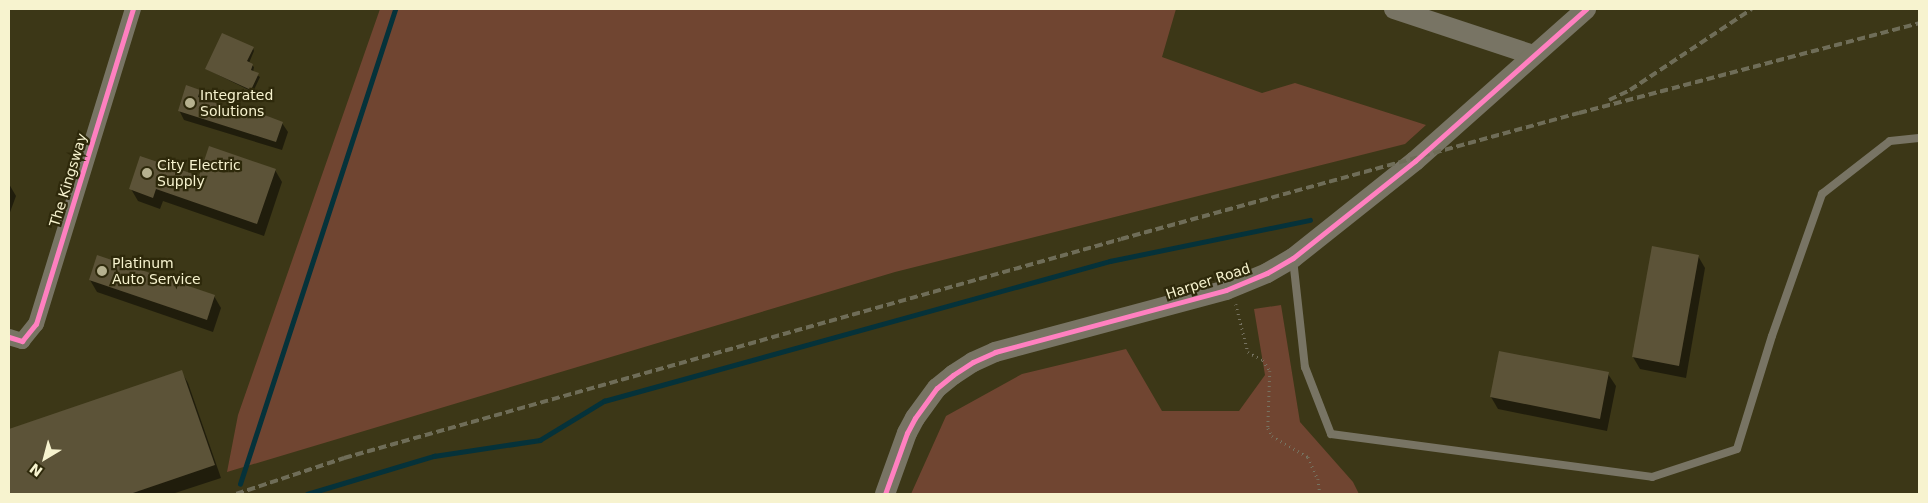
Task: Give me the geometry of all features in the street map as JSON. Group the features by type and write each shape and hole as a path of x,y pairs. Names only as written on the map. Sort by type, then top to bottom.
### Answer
{"street":[{"name":"The Kingsway","path":"9,337 22,341 36,324 133,9"},
{"path":"1394,9 1533,55"},
{"name":"Harper Road","path":"885,494 907,433 915,418 938,388 973,362 995,352 1226,290 1266,274 1293,258 1416,161 1586,9"}],"lane":[{"path":"1293,258 1305,367 1331,434 1652,477 1737,449 1772,336 1822,194 1890,141 1919,138"}],"path":[{"path":"1234,297 1248,352 1263,360 1270,371 1268,428 1272,436 1300,450 1308,457 1318,479 1320,494"}],"shaded area":[{"path":"380,9 1176,9 1162,57 1262,93 1295,83 1426,125 1405,144 895,272 227,472 238,415"},
{"path":"1281,305 1300,422 1353,482 1359,494 911,494 946,416 1022,374 1126,349 1162,411 1239,411 1265,375 1254,309"}],"building":[{"path":"222,33 254,47 247,61 253,64 251,70 259,73 251,90 205,69"},
{"path":"186,85 200,90 198,97 244,113 246,108 283,122 276,142 178,111"},
{"path":"209,146 276,169 257,224 156,189 153,198 129,189 140,156 199,176"},
{"path":"1652,246 1699,255 1679,366 1632,357"},
{"path":"97,255 215,295 207,320 89,280"},
{"path":"1499,351 1609,372 1600,419 1490,397"},
{"path":"182,370 215,465 130,494 9,494 9,429"}],"waterway":[{"path":"240,484 395,9"},
{"path":"307,494 434,456 540,440 604,401 1110,261 1310,220"}],"railway":[{"path":"1609,100 1630,90 1752,9"},
{"path":"236,494 344,458 1121,239 1579,113 1919,23"}],"cycle path":[{"path":"9,337 22,341 36,324 133,9"},
{"path":"885,494 907,433 915,418 937,388 953,375 973,362 995,352 1226,290 1267,273 1293,258 1415,161 1586,9"}],"place":[{"name":"Integrated Solutions","path":"190,103"},
{"name":"City Electric Supply","path":"147,173"},
{"name":"Platinum Auto Service","path":"102,271"}]}
